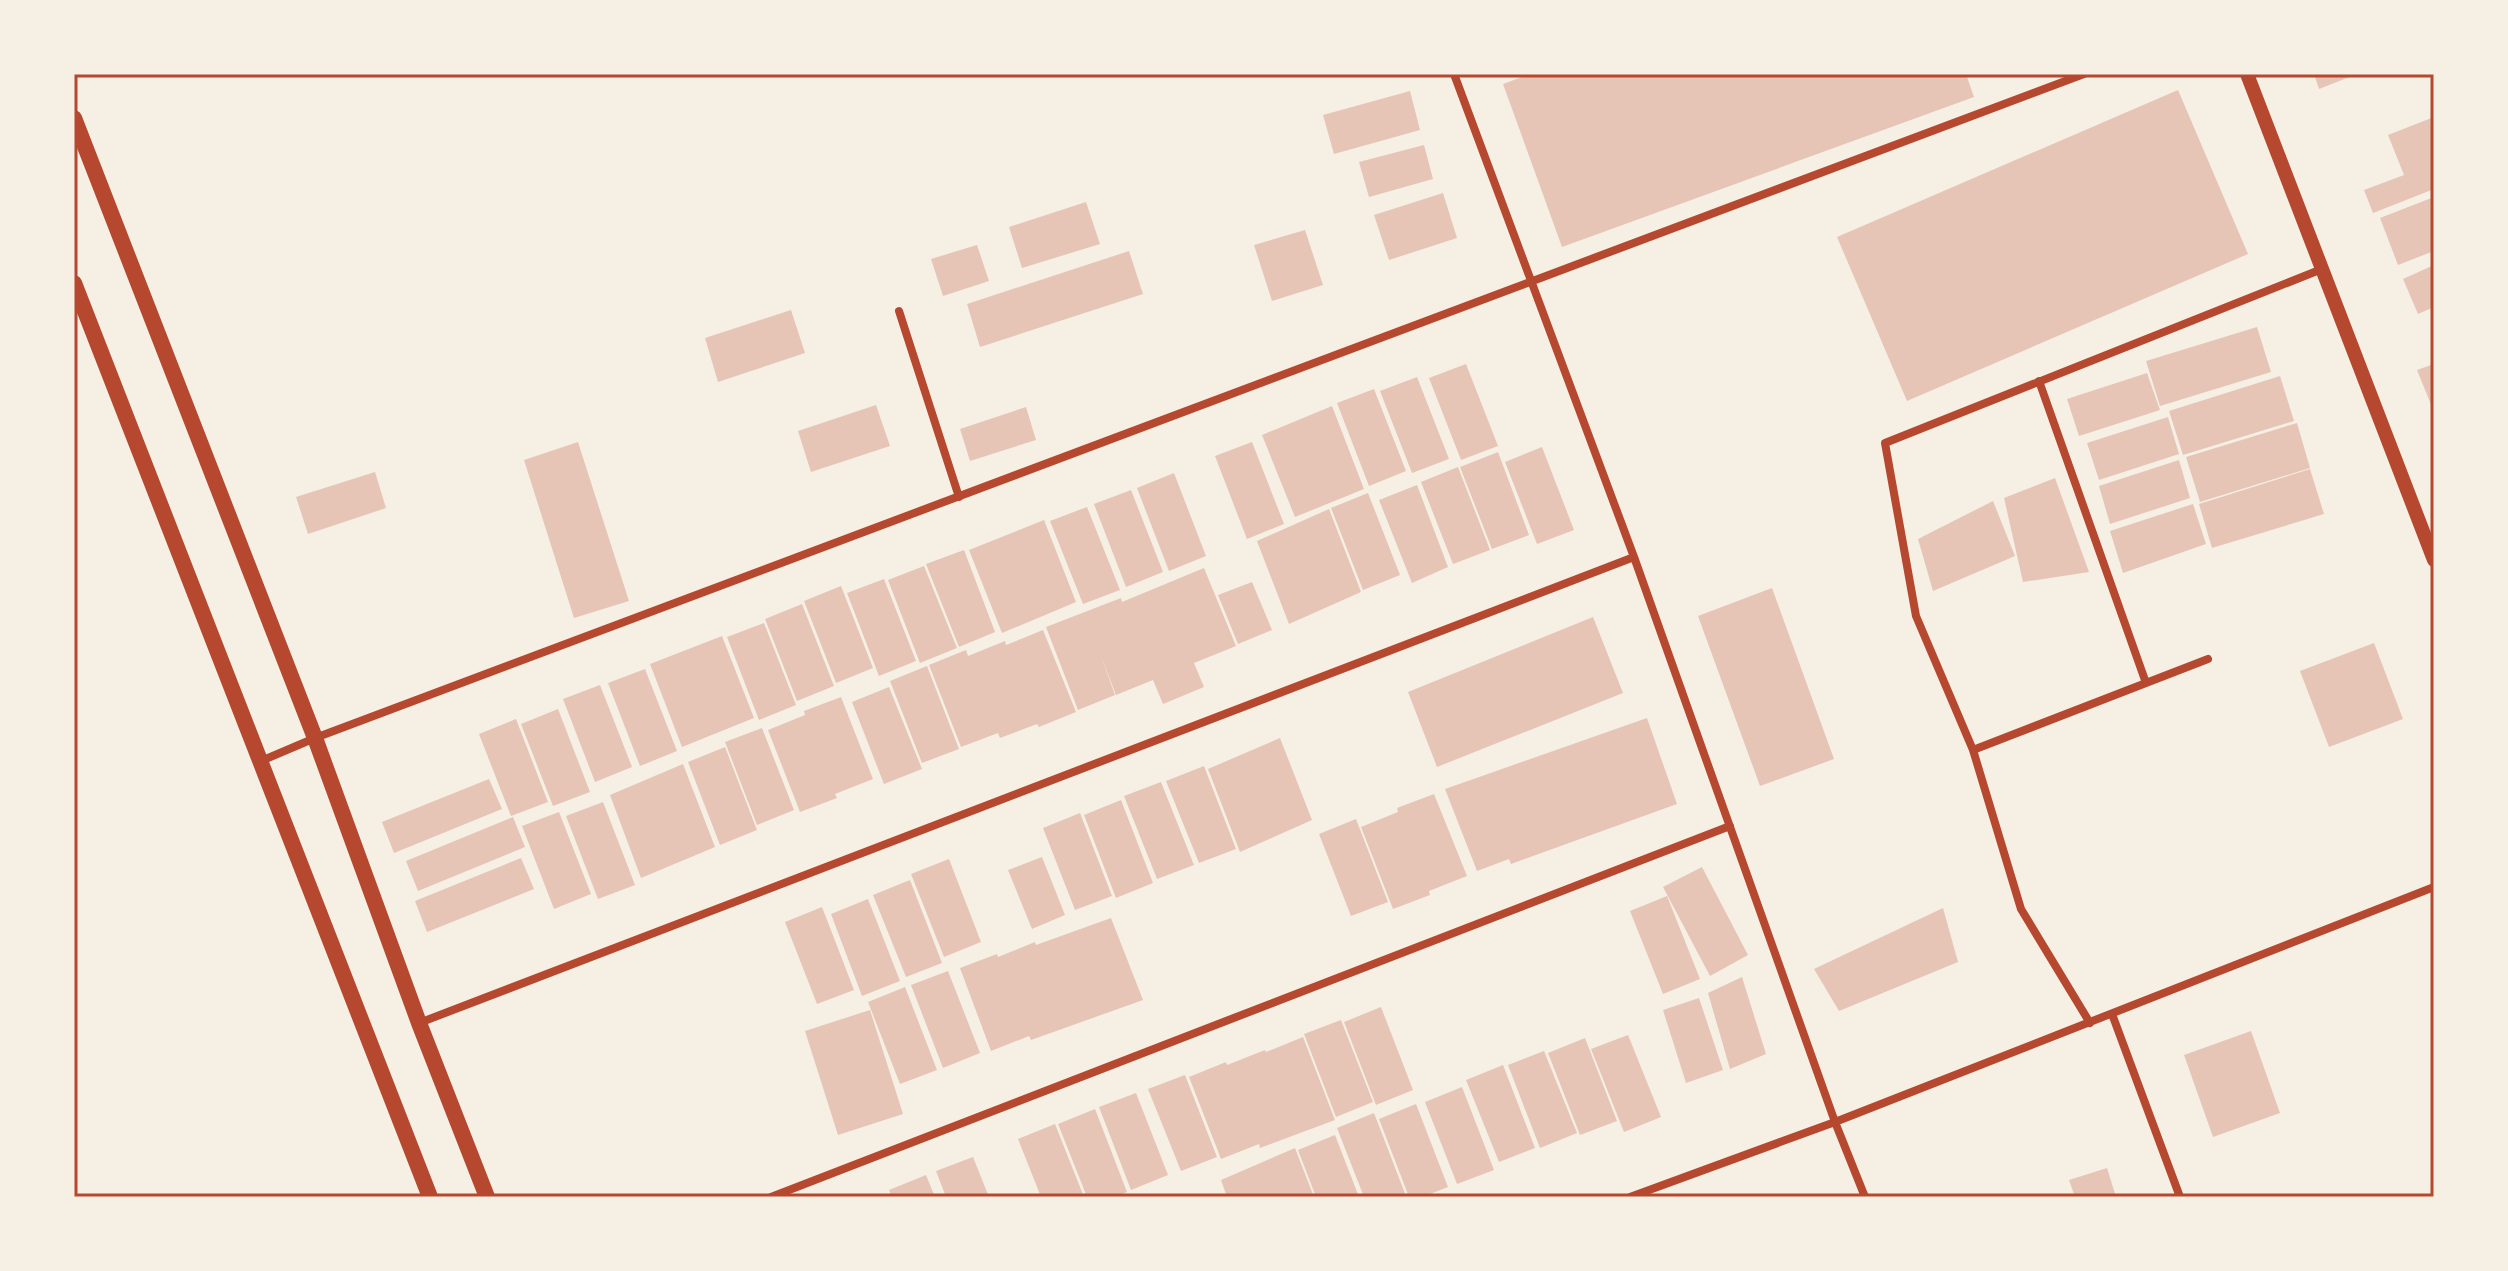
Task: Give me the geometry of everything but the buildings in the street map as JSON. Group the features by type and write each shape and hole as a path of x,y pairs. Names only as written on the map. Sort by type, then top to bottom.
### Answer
{"main road":[{"path":"74,118 315,738 419,1023 487,1197"},
{"path":"74,283 430,1197"}],"street":[{"path":"1454,74 1634,557 1835,1122 1865,1197"},
{"path":"261,761 315,738 2084,74"},
{"path":"2247,74 2434,560"},
{"path":"2090,1023 2021,909 1973,750 1916,616 1885,443 2322,269"},
{"path":"899,311 959,497"},
{"path":"2039,381 2146,683"},
{"path":"419,1023 1634,557"},
{"path":"1973,750 2208,659"},
{"path":"771,1197 1730,826"},
{"path":"1630,1197 1835,1122 2434,887"},
{"path":"2112,1014 2180,1197"}]}
